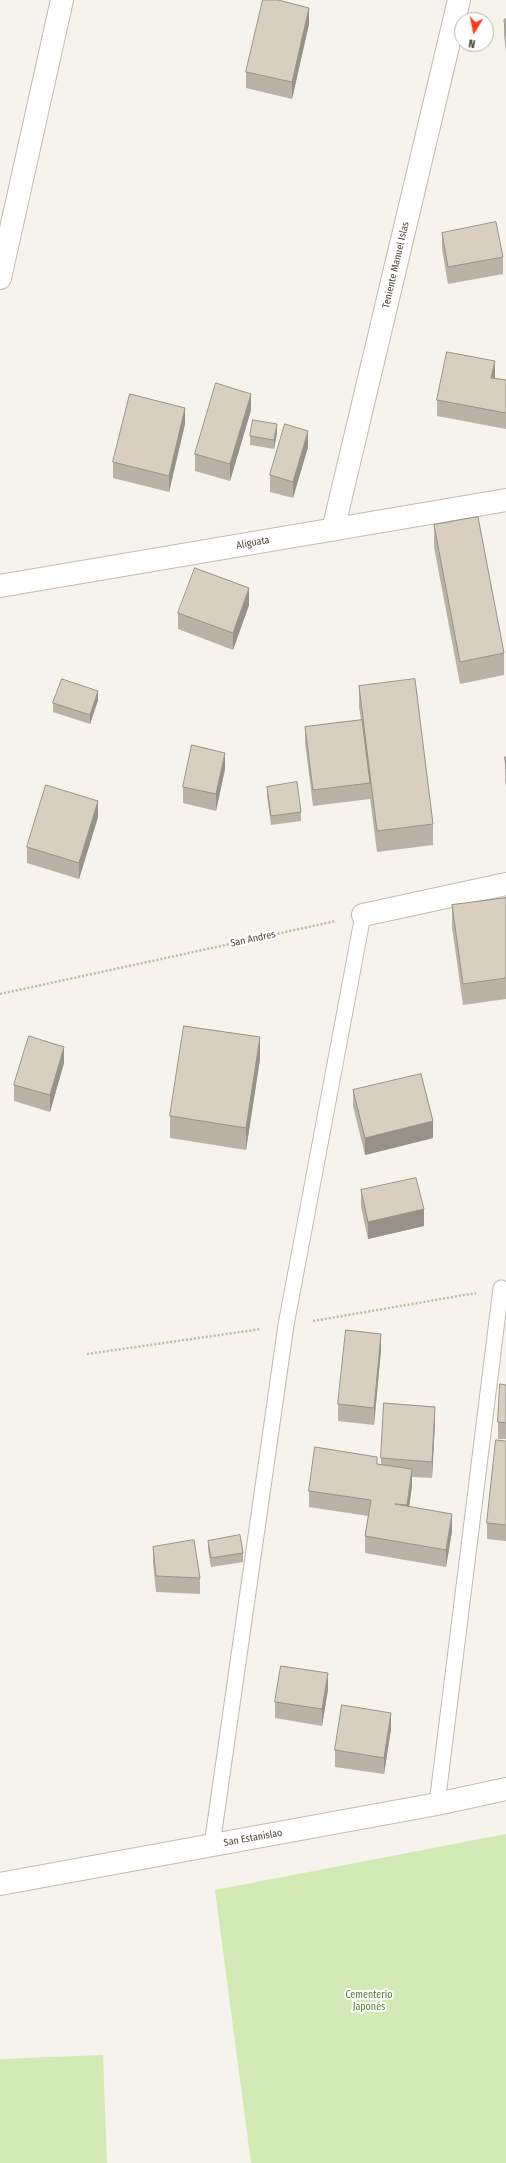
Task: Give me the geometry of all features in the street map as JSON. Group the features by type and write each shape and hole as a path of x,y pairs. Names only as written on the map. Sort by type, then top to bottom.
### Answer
{"street":[{"path":"0,278 62,0"},
{"name":"Teniente Manuel Islas","path":"333,530 460,0"},
{"name":"Aliguata","path":"0,586 506,500"},
{"path":"363,915 506,884"},
{"name":"San Estanislao","path":"0,1884 437,1804 506,1789"}],"lane":[{"path":"212,1845 286,1325 363,915"},
{"path":"437,1804 501,1288"}],"path":[{"name":"San Andres","path":"0,994 363,915"}],"green space":[{"name":"Cementerio Japonés","path":"506,1834 506,2163 251,2163 215,1890"},
{"path":"103,2055 107,2163 0,2163 0,2059"}],"building":[{"path":"263,0 278,0 309,8 292,82 246,72"},
{"path":"506,19 506,36 504,20"},
{"path":"496,222 503,257 448,267 442,233"},
{"path":"447,352 495,361 491,378 506,380 506,413 437,400"},
{"path":"216,383 251,394 230,464 195,454"},
{"path":"130,394 185,408 169,476 113,462"},
{"path":"253,420 277,424 274,440 250,436"},
{"path":"285,424 308,431 293,482 270,475"},
{"path":"478,517 504,653 460,662 434,525"},
{"path":"195,568 249,588 233,633 178,613"},
{"path":"62,679 98,691 90,715 53,703"},
{"path":"415,679 433,824 377,831 359,686"},
{"path":"362,720 370,783 313,790 305,727"},
{"path":"192,745 225,753 216,794 183,787"},
{"path":"297,782 301,812 271,816 267,787"},
{"path":"46,785 98,801 79,863 27,847"},
{"path":"506,898 506,978 463,984 452,905"},
{"path":"184,1026 260,1037 246,1128 170,1116"},
{"path":"29,1036 64,1047 50,1095 14,1085"},
{"path":"421,1074 433,1121 365,1138 353,1090"},
{"path":"416,1178 424,1209 368,1222 361,1190"},
{"path":"346,1330 381,1334 374,1408 338,1404"},
{"path":"500,1384 506,1385 506,1423 498,1422"},
{"path":"384,1403 435,1407 432,1462 381,1458"},
{"path":"496,1440 506,1441 506,1525 487,1523"},
{"path":"315,1447 377,1457 377,1464 412,1469 407,1505 395,1504 452,1514 446,1550 365,1536 371,1500 309,1491"},
{"path":"240,1535 243,1553 211,1558 208,1541"},
{"path":"194,1540 200,1578 156,1576 153,1547"},
{"path":"281,1666 328,1673 322,1709 275,1702"},
{"path":"342,1705 391,1713 384,1758 335,1750"}]}
